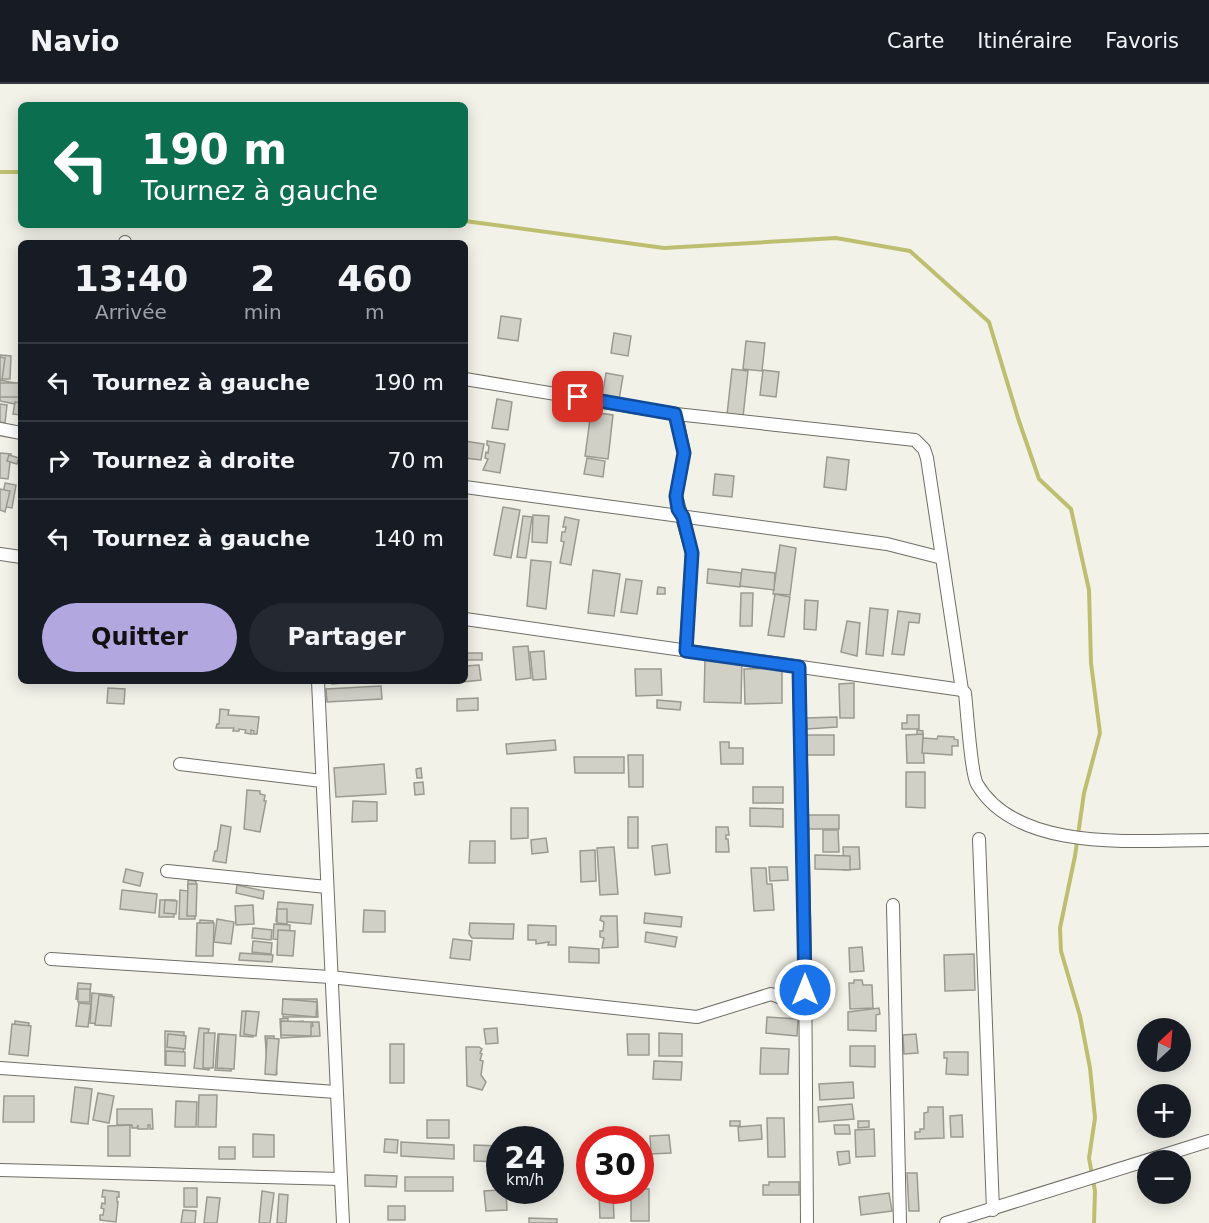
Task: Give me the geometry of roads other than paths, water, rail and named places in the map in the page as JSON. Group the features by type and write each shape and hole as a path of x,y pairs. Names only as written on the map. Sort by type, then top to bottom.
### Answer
{"street":[{"path":"468,380 675,414 915,440 924,449 927,458 962,690 965,693 976,782 990,801 1007,815 1035,829 1093,840 1209,840"},
{"path":"675,414 684,453 676,496 692,553 686,651"},
{"path":"0,429 18,432"},
{"path":"468,487 887,544 942,558"},
{"path":"0,554 18,557"},
{"path":"468,619 962,690"},
{"path":"799,667 807,1223"},
{"path":"318,684 343,1223"},
{"path":"180,764 322,781"},
{"path":"979,839 993,1210"},
{"path":"167,871 327,887"},
{"path":"893,905 900,1223"},
{"path":"51,960 330,977 697,1017 771,994 804,1007"},
{"path":"0,1068 336,1092"},
{"path":"946,1223 1209,1141"},
{"path":"0,1170 340,1179"}],"waterway":[{"path":"0,172 18,172"},
{"path":"468,221 664,248 836,238 910,251 989,322 1039,479 1071,509 1089,590 1091,663 1100,733 1084,793 1075,856 1060,928 1061,951 1080,1016 1090,1068 1095,1118 1089,1158 1095,1191 1094,1223"}]}
